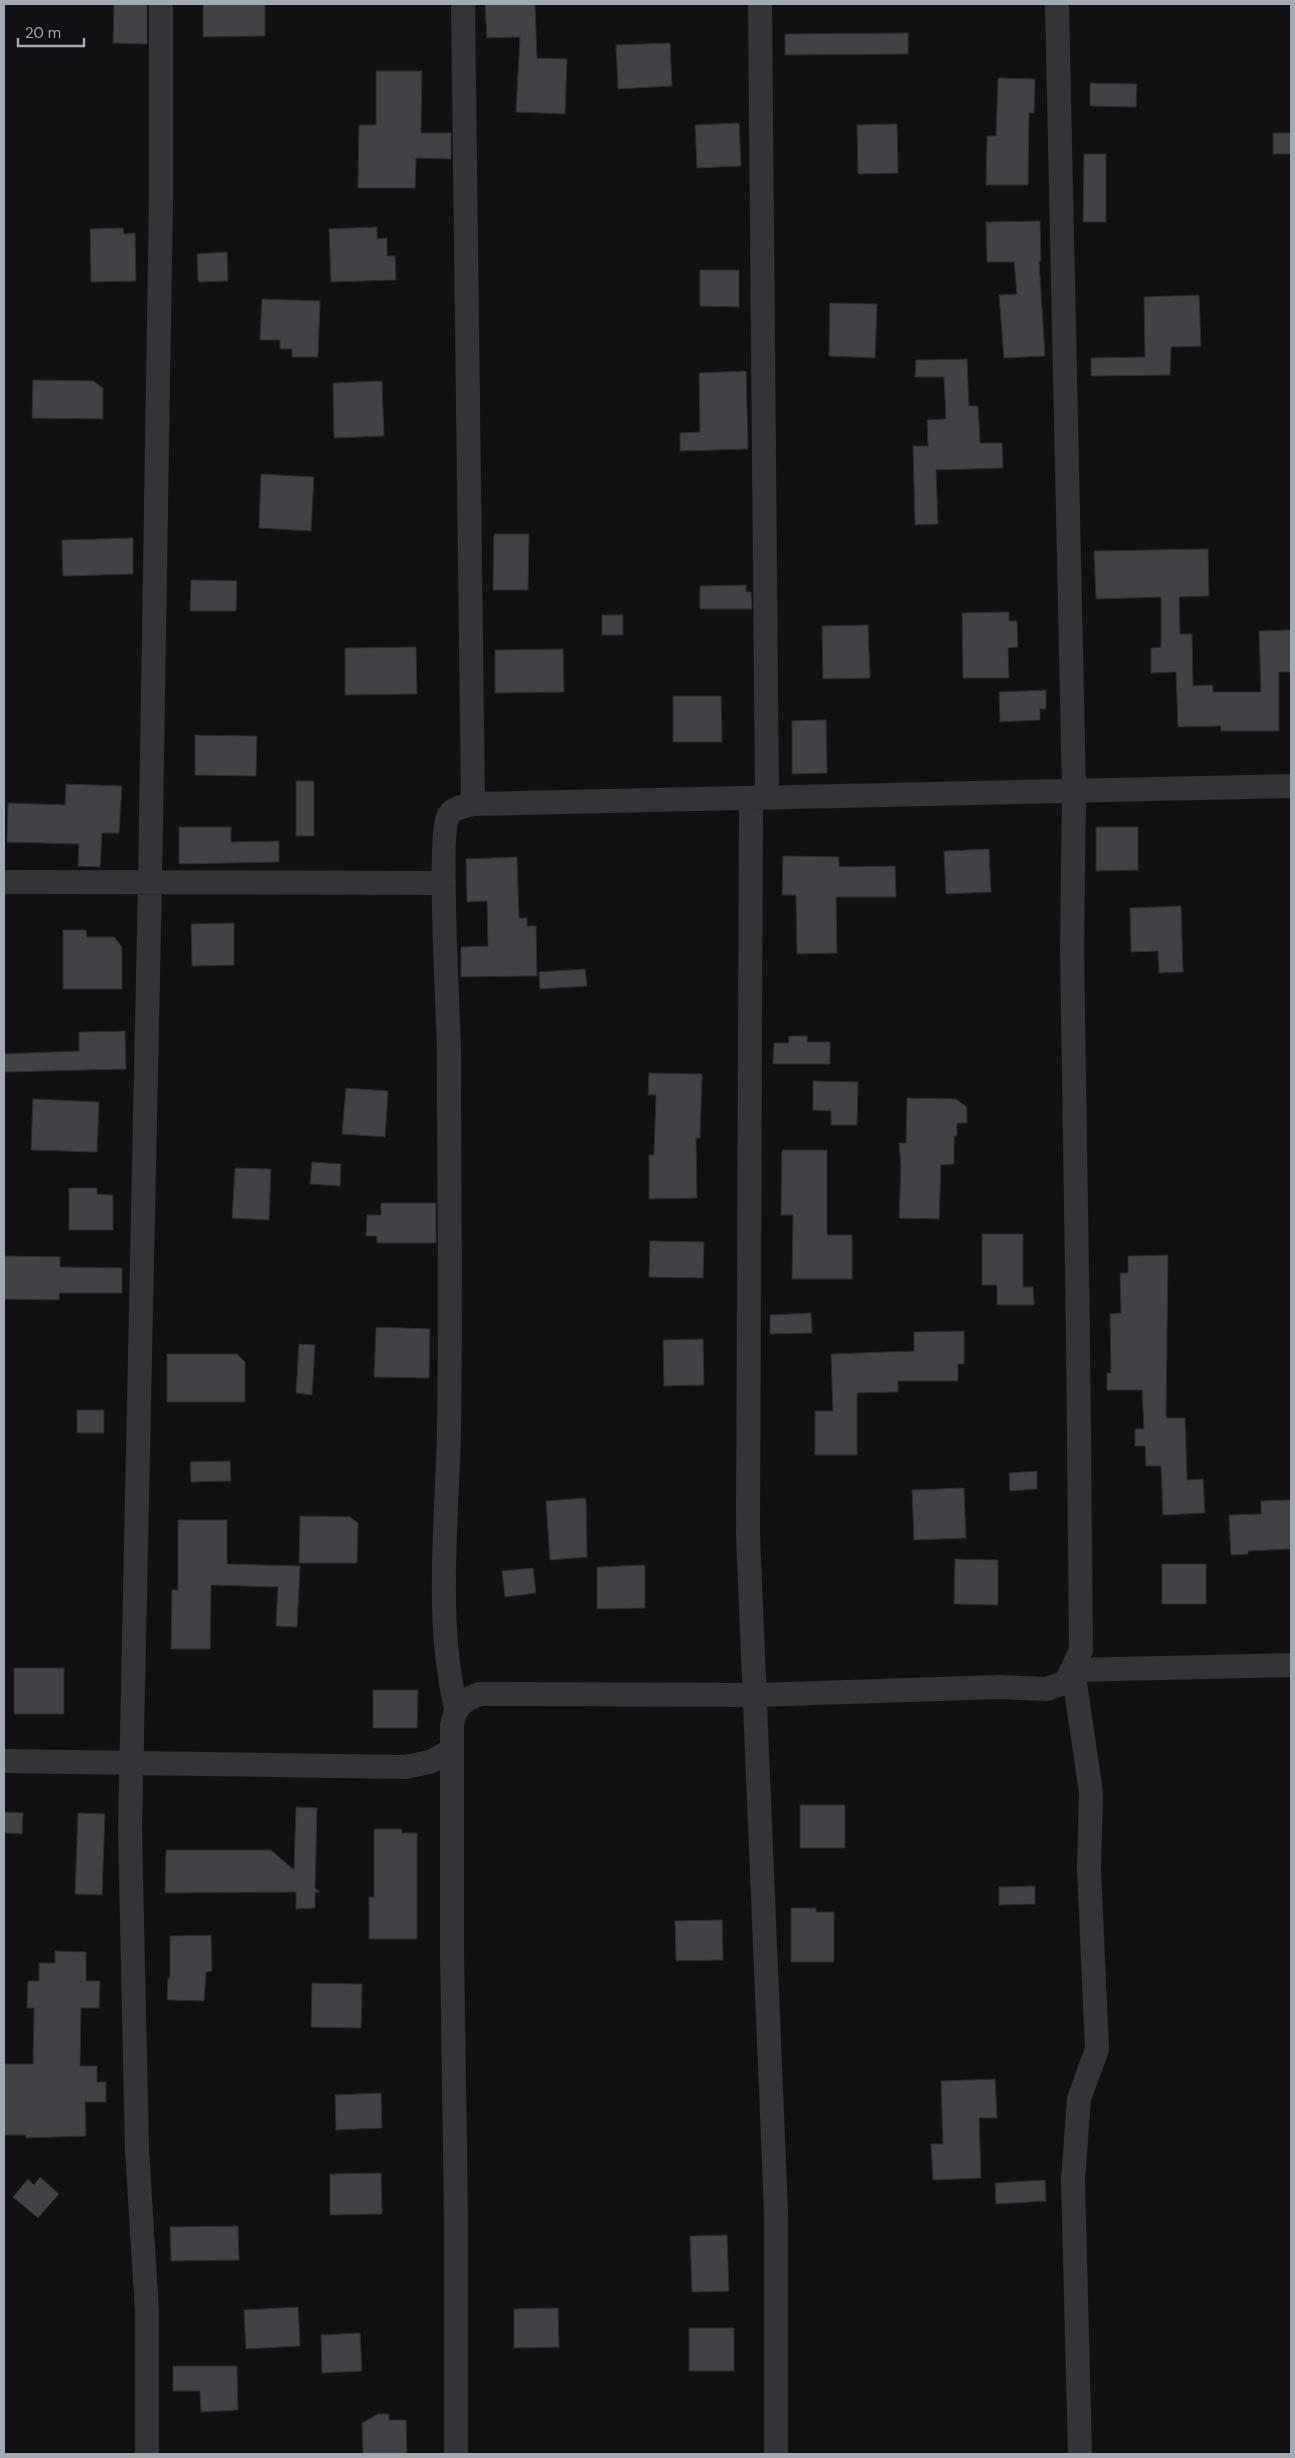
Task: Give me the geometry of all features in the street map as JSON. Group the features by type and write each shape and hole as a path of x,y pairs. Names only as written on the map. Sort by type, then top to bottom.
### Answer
{"street":[{"path":"148,2454 147,2312 137,2150 130,1830 150,882 161,196 161,4"},
{"path":"463,4 473,804"},
{"path":"760,4 759,798 748,1535 776,2211 776,2454"},
{"path":"456,1708 466,1699 480,1694 755,1695 1000,1687 1047,1688 1066,1682 1081,1650 1072,950 1074,791 1057,4"},
{"path":"456,2454 452,1726 456,1708 450,1681 445,1594 451,1280 449,1042 444,883 445,827 448,815 459,807 473,804 1291,786"},
{"path":"4,882 444,883"},
{"path":"1073,1670 1291,1665"},
{"path":"1073,1670 1091,1792 1089,1869 1097,2049 1079,2099 1073,2180 1080,2454"},
{"path":"4,1761 132,1761 405,1767 430,1762 452,1750"}],"building":[{"path":"114,4 147,4 147,44 113,43"},
{"path":"203,4 265,4 265,36 203,37"},
{"path":"485,4 535,4 537,58 567,59 565,114 516,112 520,37 487,38"},
{"path":"908,33 908,54 785,55 785,34"},
{"path":"670,43 672,86 618,89 616,45"},
{"path":"376,71 422,71 421,133 451,133 451,159 416,158 415,188 358,188 359,125 376,125"},
{"path":"998,78 1035,79 1034,113 1029,113 1028,185 986,185 987,136 996,136"},
{"path":"1090,83 1137,84 1136,107 1090,106"},
{"path":"739,123 741,166 697,168 695,125"},
{"path":"897,124 898,173 858,174 857,125"},
{"path":"1273,133 1291,133 1291,154 1273,154"},
{"path":"1084,154 1106,154 1106,222 1083,222"},
{"path":"1040,221 1041,261 1039,261 1045,356 1004,358 999,295 1017,294 1014,262 987,262 986,222"},
{"path":"377,227 377,239 387,238 387,256 395,256 396,280 331,282 329,229"},
{"path":"123,228 124,234 135,233 136,281 91,282 90,229"},
{"path":"227,252 228,281 198,282 197,254"},
{"path":"700,270 739,270 739,307 700,306"},
{"path":"1199,295 1201,346 1171,347 1170,375 1091,376 1091,358 1145,357 1144,297"},
{"path":"262,299 320,301 318,357 292,357 292,349 280,349 280,340 260,340"},
{"path":"830,303 877,304 875,358 829,356"},
{"path":"967,359 969,406 978,406 980,443 1002,443 1003,468 936,470 938,524 915,525 913,446 928,446 927,420 946,419 944,377 915,377 916,360"},
{"path":"746,371 748,449 680,451 680,433 700,432 699,373"},
{"path":"33,380 93,381 103,388 103,419 32,418"},
{"path":"382,381 384,436 334,438 333,383"},
{"path":"261,474 314,477 311,531 259,528"},
{"path":"494,534 529,534 528,590 493,590"},
{"path":"133,538 133,574 63,576 62,540"},
{"path":"1208,549 1209,596 1179,597 1180,634 1192,634 1193,686 1213,685 1213,692 1261,692 1259,631 1291,630 1291,672 1279,672 1279,731 1221,731 1221,726 1178,727 1176,672 1151,673 1151,648 1161,647 1161,597 1096,599 1094,551"},
{"path":"191,580 237,581 236,611 190,611"},
{"path":"746,585 746,592 751,592 752,609 700,609 700,586"},
{"path":"1009,612 1009,621 1017,621 1018,647 1008,648 1009,678 963,678 962,613"},
{"path":"602,615 623,615 623,635 602,635"},
{"path":"868,625 870,678 823,679 822,626"},
{"path":"416,647 417,694 345,695 345,648"},
{"path":"563,649 564,692 495,693 495,650"},
{"path":"1046,690 1046,709 1040,709 1040,720 1000,722 999,692"},
{"path":"673,696 721,696 722,742 673,742"},
{"path":"826,720 827,773 792,774 792,721"},
{"path":"195,735 257,736 256,776 195,775"},
{"path":"296,781 314,781 314,836 296,836"},
{"path":"66,784 122,786 119,833 102,833 100,867 78,866 79,844 7,842 8,803 65,805"},
{"path":"179,827 231,827 231,842 279,841 279,862 179,864"},
{"path":"1096,827 1138,827 1138,870 1096,871"},
{"path":"989,849 991,892 946,894 944,851"},
{"path":"783,856 839,857 839,867 895,866 896,897 836,897 837,953 797,954 796,895 782,895"},
{"path":"517,857 519,918 527,918 527,926 536,926 537,976 461,977 461,947 488,946 487,901 467,902 466,859"},
{"path":"1181,906 1183,972 1159,973 1158,951 1131,952 1130,908"},
{"path":"234,923 234,965 192,966 191,924"},
{"path":"63,930 86,930 87,937 114,937 122,947 122,989 63,989"},
{"path":"585,969 587,986 540,989 539,972"},
{"path":"125,1031 126,1069 4,1072 4,1054 79,1051 79,1032"},
{"path":"789,1036 807,1036 807,1042 830,1042 830,1064 773,1064 774,1043 789,1043"},
{"path":"649,1073 702,1074 700,1138 696,1138 697,1198 649,1199 649,1155 654,1155 656,1095 648,1095"},
{"path":"813,1081 858,1082 857,1125 831,1125 831,1111 813,1110"},
{"path":"346,1088 388,1091 385,1137 342,1134"},
{"path":"907,1098 956,1099 967,1107 967,1123 957,1123 957,1136 954,1136 954,1164 941,1165 939,1219 899,1218 901,1166 899,1143 906,1143"},
{"path":"33,1099 99,1102 97,1152 31,1150"},
{"path":"782,1150 827,1150 827,1235 852,1235 852,1279 792,1279 793,1215 781,1215"},
{"path":"312,1162 341,1164 340,1186 310,1184"},
{"path":"235,1168 271,1169 269,1220 232,1218"},
{"path":"69,1188 97,1188 97,1194 113,1195 113,1230 69,1230"},
{"path":"381,1203 436,1203 436,1243 377,1243 377,1236 366,1236 367,1215 381,1215"},
{"path":"982,1234 1023,1234 1023,1287 1033,1287 1034,1305 997,1305 997,1285 982,1285"},
{"path":"650,1241 704,1242 703,1278 649,1277"},
{"path":"1168,1255 1166,1418 1185,1418 1187,1480 1203,1479 1205,1513 1163,1515 1161,1466 1146,1466 1145,1446 1135,1446 1135,1429 1144,1429 1142,1390 1107,1390 1107,1373 1111,1373 1110,1314 1121,1313 1120,1273 1128,1273 1128,1256"},
{"path":"4,1256 60,1257 60,1267 122,1268 122,1293 59,1293 59,1300 4,1299"},
{"path":"811,1313 812,1333 770,1334 770,1315"},
{"path":"376,1327 430,1329 429,1378 374,1377"},
{"path":"964,1331 964,1364 958,1364 958,1381 898,1381 898,1392 857,1393 857,1455 815,1455 815,1411 833,1411 831,1354 914,1351 914,1332"},
{"path":"703,1339 704,1385 664,1386 663,1340"},
{"path":"299,1344 315,1345 312,1395 296,1393"},
{"path":"167,1354 237,1354 245,1362 245,1402 167,1402"},
{"path":"77,1410 104,1410 104,1433 77,1433"},
{"path":"230,1461 231,1481 191,1482 190,1462"},
{"path":"1037,1471 1037,1489 1010,1491 1009,1473"},
{"path":"964,1488 966,1538 914,1540 912,1490"},
{"path":"586,1498 587,1557 550,1560 546,1501"},
{"path":"1291,1500 1291,1549 1248,1551 1248,1554 1231,1555 1229,1515 1261,1514 1261,1501"},
{"path":"300,1516 350,1517 358,1523 357,1563 299,1563"},
{"path":"178,1520 227,1520 227,1564 300,1566 297,1627 276,1626 278,1587 211,1585 210,1649 171,1649 172,1590 178,1590"},
{"path":"955,1559 998,1560 998,1605 954,1604"},
{"path":"1162,1564 1206,1564 1206,1604 1162,1604"},
{"path":"645,1565 645,1608 597,1609 597,1567"},
{"path":"533,1568 536,1593 505,1597 502,1571"},
{"path":"14,1668 64,1668 64,1714 14,1714"},
{"path":"373,1690 418,1690 417,1728 373,1728"},
{"path":"800,1805 845,1805 845,1848 800,1848"},
{"path":"296,1807 317,1808 315,1888 320,1892 315,1892 315,1908 296,1909 296,1892 165,1893 166,1850 271,1850 294,1870"},
{"path":"4,1812 23,1813 22,1834 4,1833"},
{"path":"78,1813 105,1814 102,1895 75,1894"},
{"path":"374,1829 402,1829 402,1833 417,1833 417,1939 369,1939 369,1897 374,1897"},
{"path":"1035,1886 1035,1904 999,1905 999,1887"},
{"path":"791,1908 816,1908 816,1912 834,1912 834,1962 791,1962"},
{"path":"722,1920 723,1960 676,1961 675,1921"},
{"path":"211,1935 212,1971 206,1972 204,2001 167,2000 168,1978 170,1978 170,1936"},
{"path":"55,1951 86,1952 86,1981 100,1981 99,2008 81,2008 80,2066 97,2066 97,2082 106,2082 106,2102 85,2102 86,2136 26,2138 26,2135 4,2135 4,2064 33,2064 34,2008 27,2008 28,1981 39,1981 39,1963 55,1963"},
{"path":"312,1983 362,1984 361,2028 311,2027"},
{"path":"995,2079 997,2118 979,2118 981,2178 933,2180 931,2144 943,2144 941,2081"},
{"path":"381,2093 382,2128 336,2130 335,2095"},
{"path":"381,2173 382,2214 330,2215 330,2174"},
{"path":"40,2177 59,2194 38,2218 13,2197 28,2179 34,2185"},
{"path":"1045,2180 1046,2201 996,2204 995,2183"},
{"path":"238,2226 239,2260 171,2261 170,2227"},
{"path":"727,2235 729,2291 692,2292 690,2236"},
{"path":"298,2307 300,2346 246,2349 244,2310"},
{"path":"558,2308 559,2347 514,2348 514,2309"},
{"path":"689,2328 734,2328 734,2371 689,2371"},
{"path":"360,2333 362,2371 322,2373 321,2335"},
{"path":"173,2366 237,2366 238,2410 201,2412 200,2391 173,2391"},
{"path":"378,2414 389,2414 389,2420 406,2420 407,2454 363,2454 362,2423"}]}
